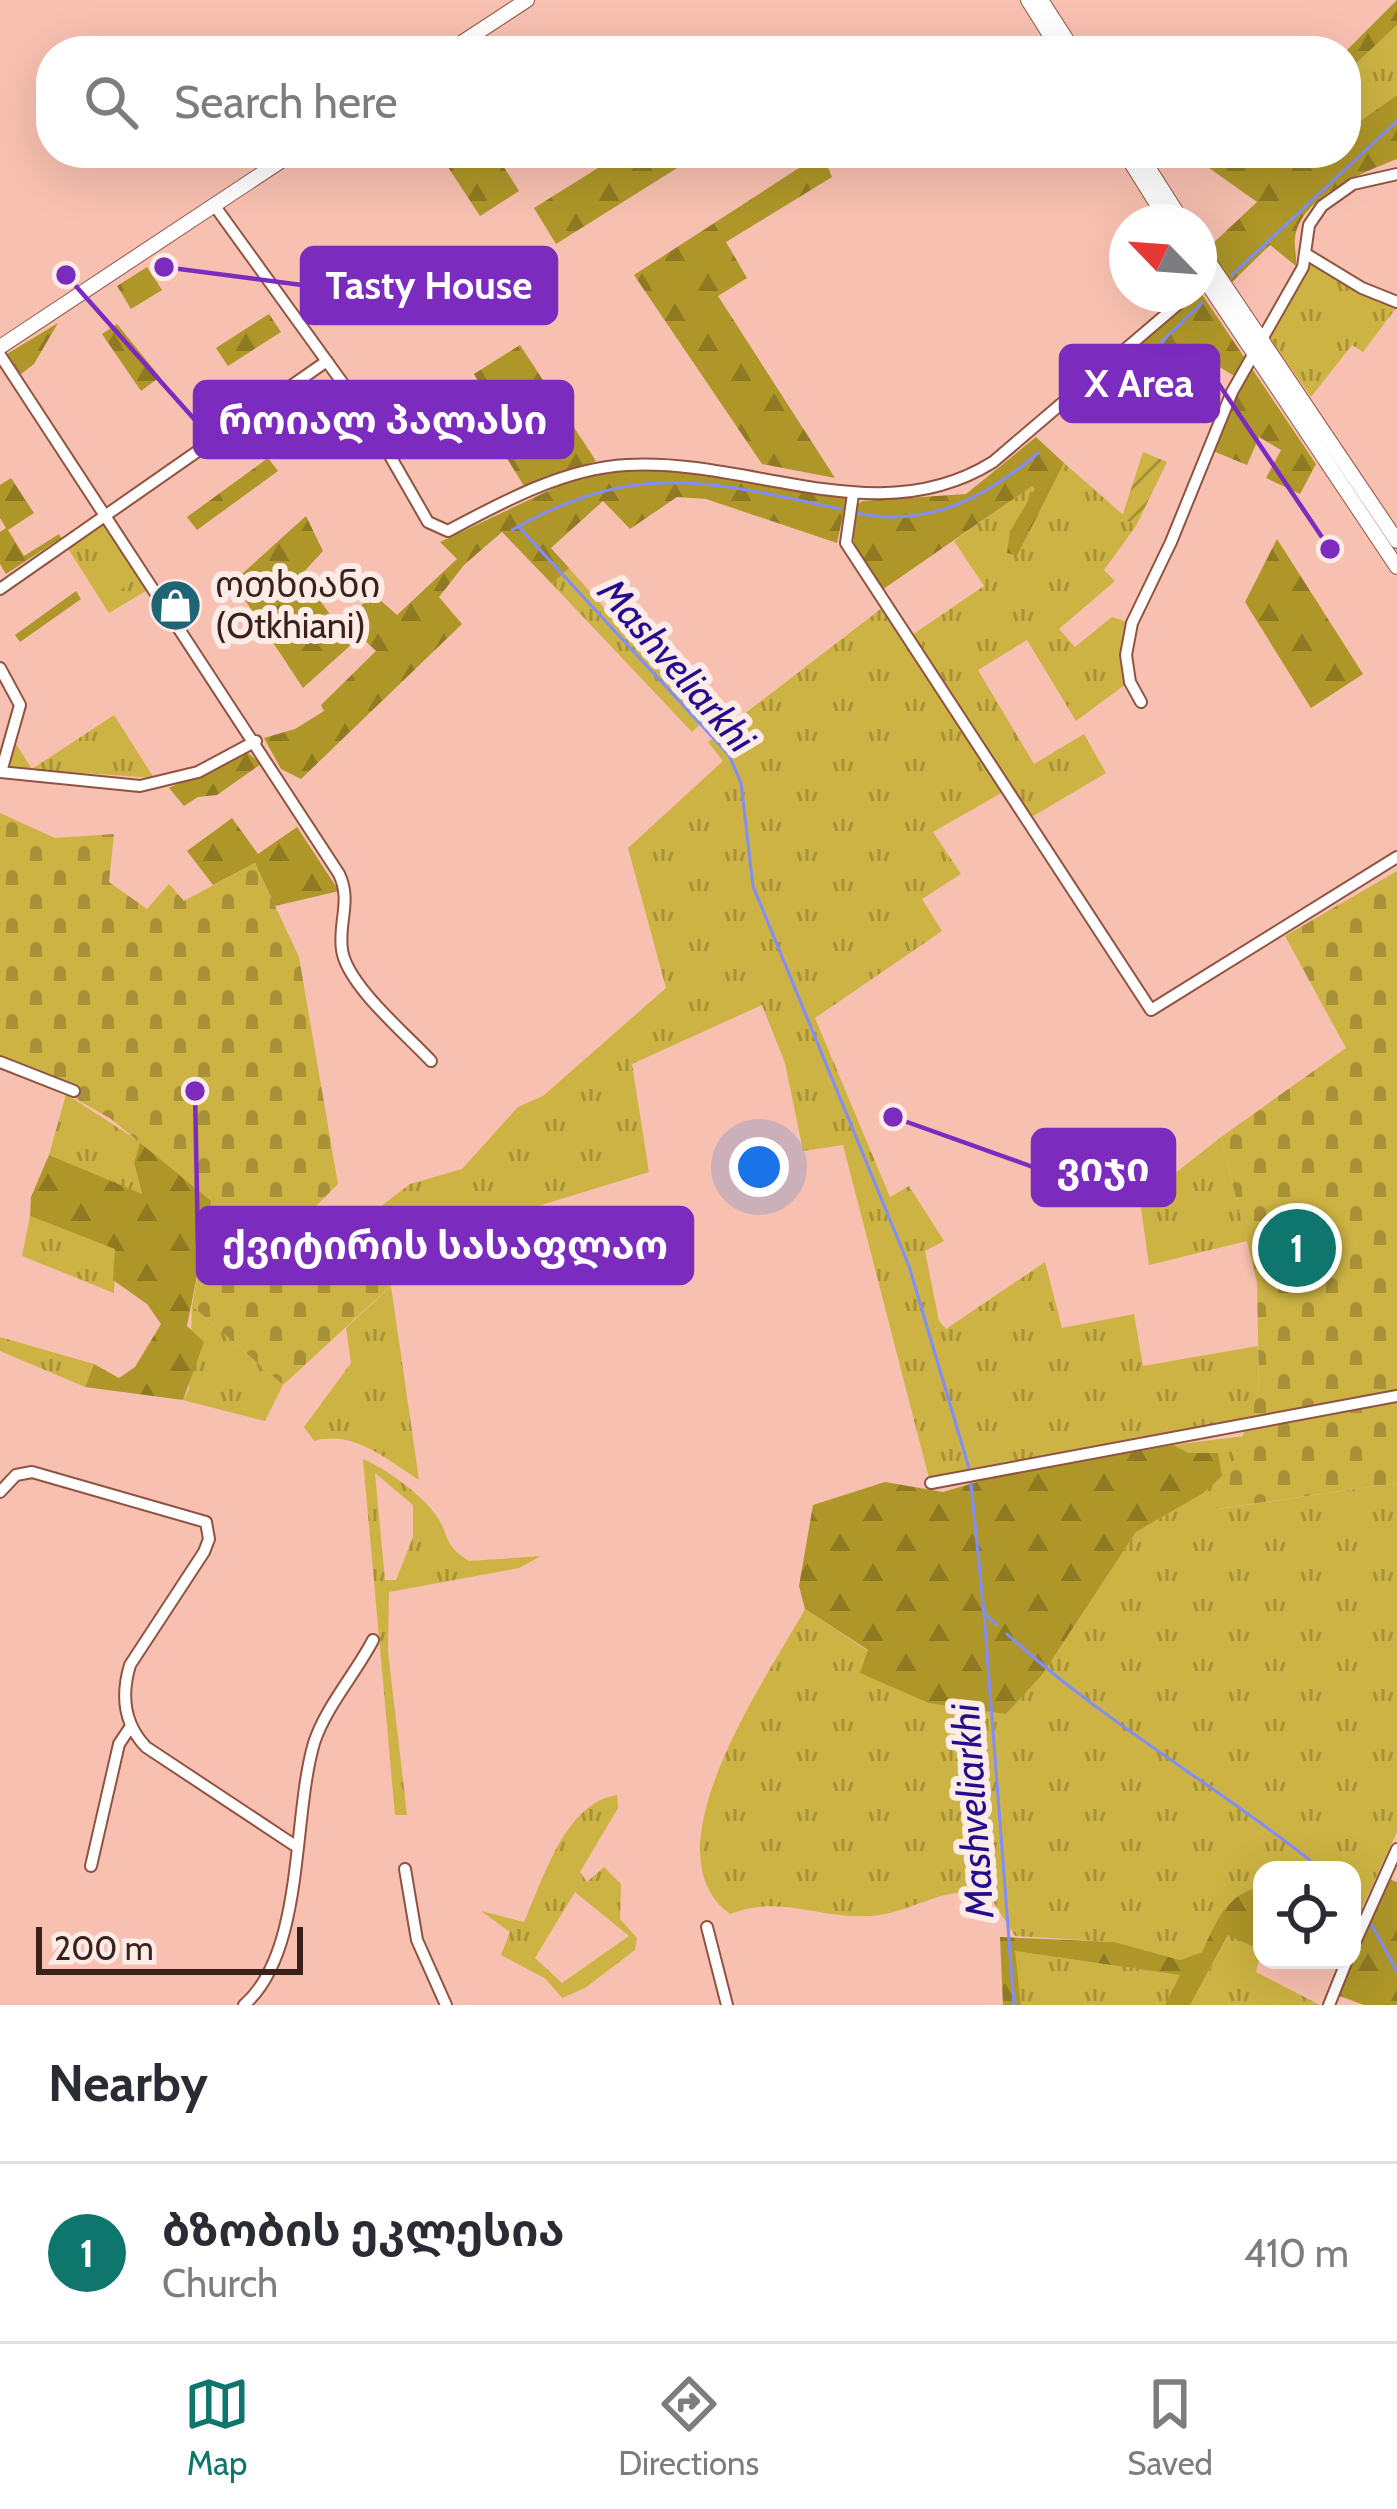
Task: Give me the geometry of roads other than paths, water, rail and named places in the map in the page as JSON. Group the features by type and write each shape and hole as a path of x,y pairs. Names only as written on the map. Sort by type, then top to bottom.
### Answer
{"main road":[{"path":"472,36 527,0"},
{"path":"1028,0 1051,36"},
{"path":"1041,0 1064,36"},
{"path":"0,351 271,168"},
{"path":"1134,168 1157,204"},
{"path":"1149,168 1172,204"},
{"path":"1217,291 1397,566"},
{"path":"1258,348 1397,541"}],"street":[{"path":"1141,702 1126,656 1132,622 1232,392 1306,254 1305,234 1322,206 1353,184 1397,175"},
{"path":"214,206 407,479 428,522 448,531 567,477 624,465 719,467 853,494 925,493 963,481 1023,439 1169,312"},
{"path":"1306,254 1361,288 1397,302"},
{"path":"0,351 256,740 347,891 341,939 345,964 431,1061"},
{"path":"0,590 327,361"},
{"path":"853,494 847,543 1151,1010 1397,857"},
{"path":"0,668 20,705 0,772 110,785 155,784 198,772 256,740"},
{"path":"0,1062 74,1091"},
{"path":"931,1483 1397,1396"},
{"path":"0,1492 16,1475 32,1472 194,1517 210,1529 204,1552 130,1665 124,1683 130,1726 146,1747 294,1845"},
{"path":"244,2005 257,1994 272,1963 295,1875 294,1845 315,1739 373,1640"},
{"path":"91,1866 119,1744 130,1726"},
{"path":"1361,1928 1397,1849"},
{"path":"405,1869 417,1940 446,2005"},
{"path":"707,1927 727,2005"},
{"path":"1329,2005 1343,1969"}],"waterway":[{"path":"1361,155 1397,121"},
{"path":"1232,275 1347,168"},
{"path":"1106,395 1193,312"},
{"path":"857,513 908,516 955,506 998,483 1038,453"},
{"path":"512,530 556,508 635,485 711,485 840,509"},
{"name":"Mashveliarkhi","path":"518,526 729,755 741,783 753,886 909,1266 969,1468"},
{"name":"Mashveliarkhi","path":"971,1484 984,1613 997,1625"},
{"name":"Mashveliarkhi","path":"984,1613 1014,2005"},
{"path":"1007,1634 1083,1697 1310,1861"},
{"path":"1370,1922 1397,1971"}],"place":[{"name":"Tasty House","path":"164,267"},
{"name":"როიალ პალასი","path":"66,275"},
{"name":"X Area","path":"1330,549"},
{"name":"ოთხიანი (Otkhiani)","path":"176,605"},
{"name":"ქვიტირის სასაფლაო","path":"195,1091"},
{"name":"ვიჯი","path":"893,1117"},
{"name":"ბზობის ეკლესია","path":"1297,1248"}]}
